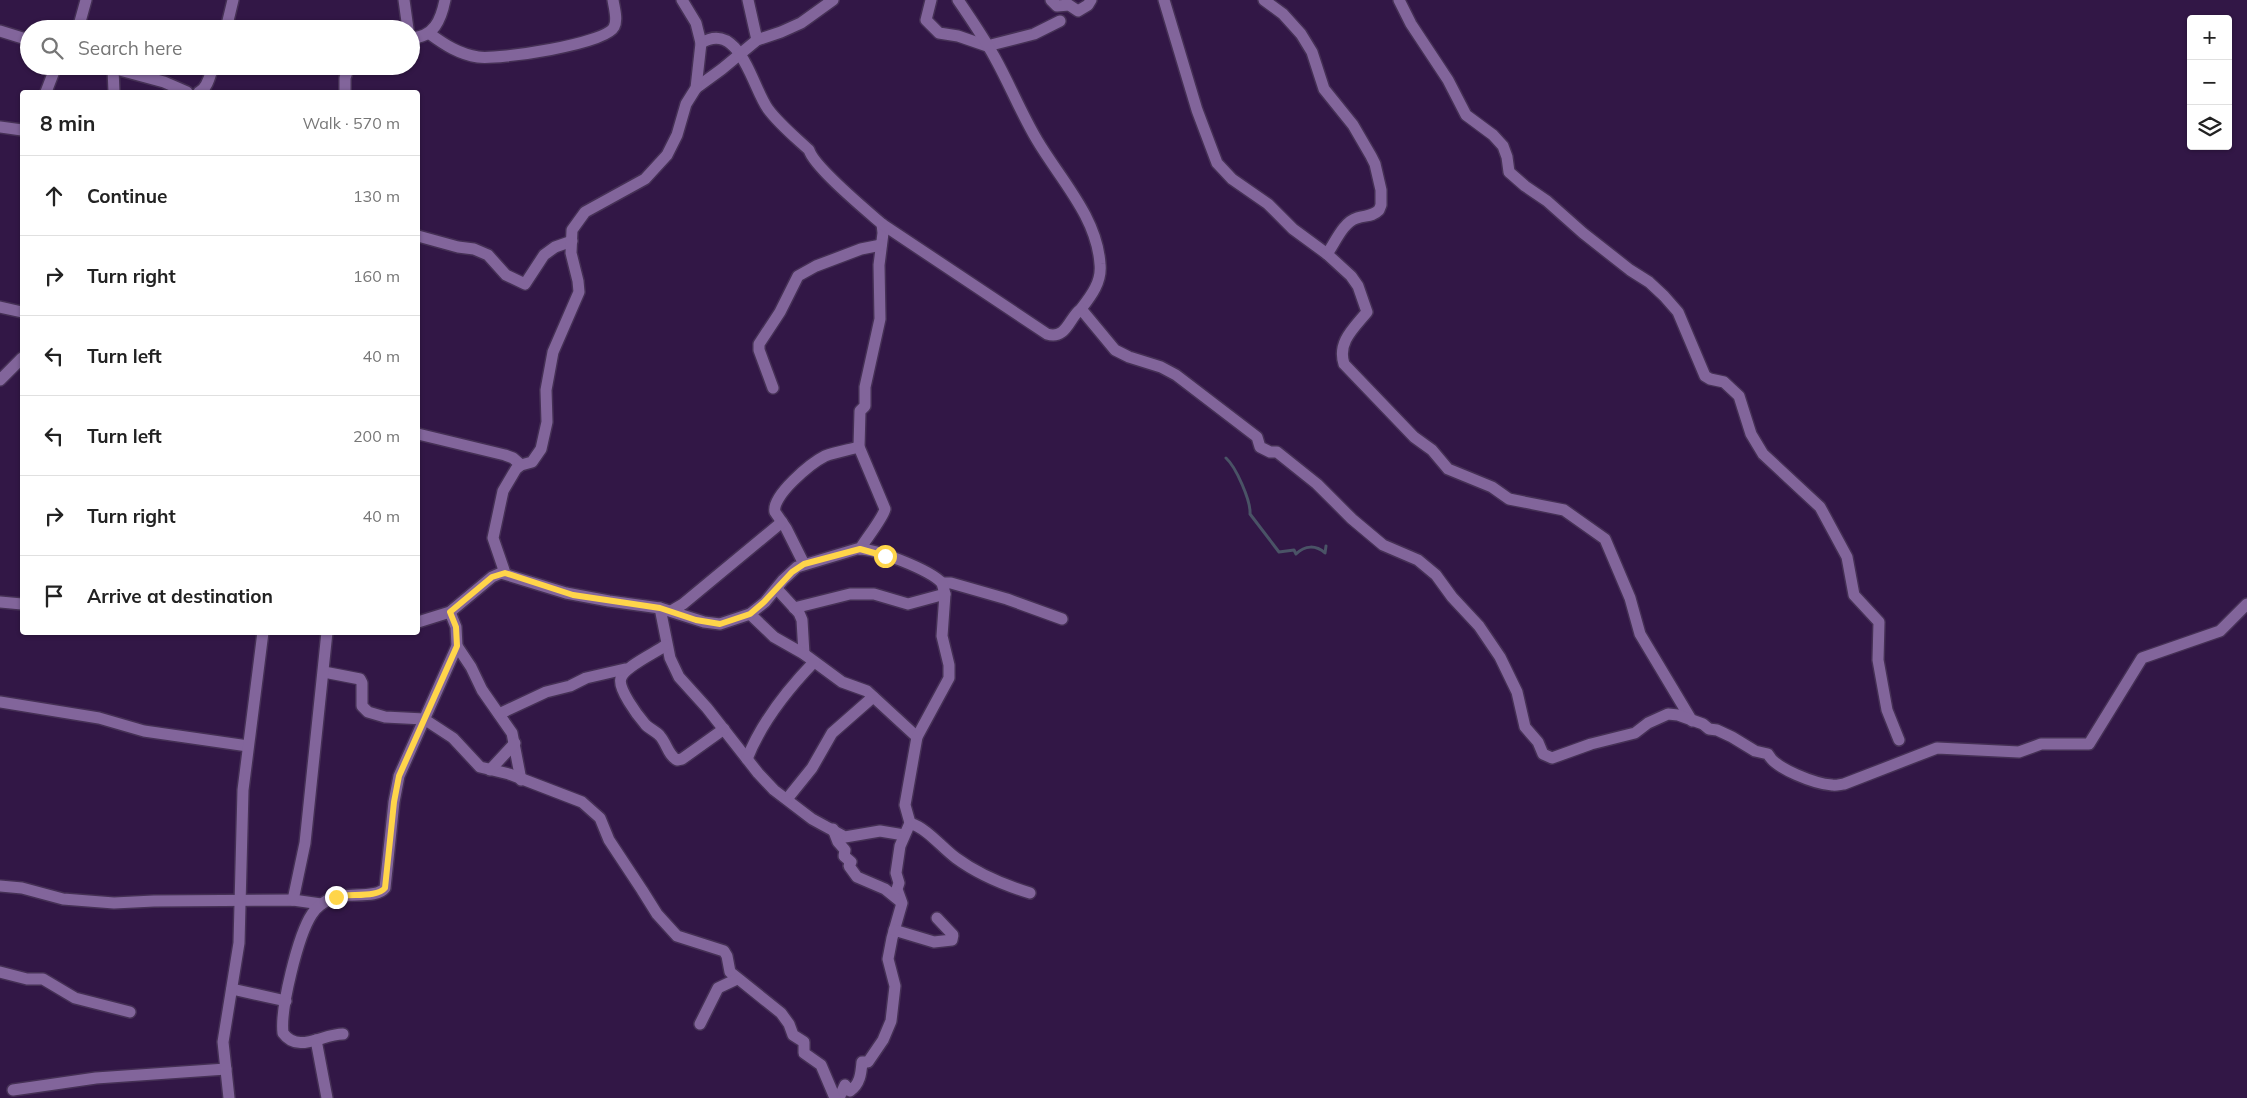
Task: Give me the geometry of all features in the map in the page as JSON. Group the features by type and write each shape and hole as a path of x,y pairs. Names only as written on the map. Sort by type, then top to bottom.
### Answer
{"street":[{"path":"80,20 86,0"},
{"path":"228,20 233,0"},
{"path":"404,0 407,20"},
{"path":"420,36 430,34 437,24 445,0"},
{"path":"430,34 454,50 476,57 490,58 522,55 574,44 611,31 616,22 613,0"},
{"path":"682,0 696,23 701,43 696,88"},
{"path":"748,0 757,40"},
{"path":"505,573 494,542 503,491 513,472 521,464 532,462 540,449 547,422 546,390 552,352 578,296 579,287 571,253 572,230 585,212 645,179 667,155 677,135 686,104 696,88 757,40 801,23 833,0"},
{"path":"931,0 926,20 939,32 987,46 1034,34 1060,21"},
{"path":"701,43 709,38 722,38 731,44 740,54 768,109 808,150 810,156 882,224 1047,334 1053,336 1062,332 1093,291 1100,275 1099,251 1078,202 1024,118 987,46 958,0"},
{"path":"1051,0 1057,6 1069,5 1078,11 1088,5 1091,0"},
{"path":"1164,0 1197,110 1217,163 1232,179 1263,200 1299,234 1327,254 1358,286 1367,312 1342,344 1344,364 1414,437 1432,450 1448,469 1492,487 1509,499 1564,510 1604,539 1630,598 1640,634 1692,721"},
{"path":"1264,0 1283,14 1301,34 1312,52 1324,89 1353,125 1375,164 1381,196 1379,210 1372,215 1353,220 1327,254"},
{"path":"1399,0 1411,24 1448,80 1466,115 1493,135 1503,146 1511,174 1548,201 1583,233 1630,270 1650,282 1664,296 1678,312 1704,374 1710,379 1724,382 1741,398 1751,434 1762,454 1820,507 1847,557 1854,595 1879,622 1878,660 1887,710 1899,740"},
{"path":"0,31 20,37"},
{"path":"47,90 53,75"},
{"path":"110,75 114,90"},
{"path":"136,75 164,82 182,90"},
{"path":"203,90 210,75"},
{"path":"345,90 346,75"},
{"path":"0,127 20,130"},
{"path":"860,549 885,509 859,448 860,411 865,406 865,387 880,319 879,264 882,224"},
{"path":"420,237 458,247 474,249 488,255 506,275 525,284 538,261 544,255 555,247 572,241"},
{"path":"773,388 759,350 759,344 785,304 795,280 801,274 816,266 861,249 882,244"},
{"path":"0,307 20,312"},
{"path":"1081,309 1115,350 1129,357 1161,367 1180,378 1257,437 1260,447 1270,452 1277,452 1308,477 1352,519 1383,545 1411,556 1432,571 1452,597 1479,626 1500,657 1517,692 1525,727 1538,742 1543,754 1552,758 1598,742 1635,734 1648,723 1668,714 1678,715 1702,724 1709,729 1717,730 1755,751 1768,754 1770,759 1778,766 1801,776 1832,785 1844,784 1937,748 2019,752 2041,744 2089,744 2142,658 2220,631 2247,604"},
{"path":"0,380 20,360"},
{"path":"420,434 505,455 521,464"},
{"path":"804,564 774,509 776,499 800,475 827,455 859,448"},
{"path":"666,609 683,604 782,522"},
{"path":"420,621 450,612 492,577 505,573 573,595 666,609 696,620 716,624 729,622 750,614 792,572 804,564 860,549 916,566 944,588"},
{"path":"794,608 850,594 874,594 908,604 951,583 1007,599 1062,619"},
{"path":"840,1098 844,1086 850,1091 856,1087 862,1074 862,1062 868,1062 876,1052 891,1021 895,986 888,959 902,903 897,889 899,883 896,873 904,835 910,823 904,805 917,737 949,678 949,665 942,636 944,588"},
{"path":"777,589 802,620 804,654"},
{"path":"0,602 20,604"},
{"path":"666,609 666,645 678,677 724,729 764,780 812,819 845,837 880,831 904,835"},
{"path":"343,1034 301,1044 285,1036 282,1029 286,1001 297,955 306,925 312,914 321,904 341,895 376,894 385,888 397,786 402,766 457,646 456,627 450,612"},
{"path":"750,614 774,637 804,654 842,682 867,691 917,737"},
{"path":"229,1098 223,1042 240,943 243,790 263,635"},
{"path":"293,900 305,843 327,635"},
{"path":"499,714 546,692 570,686 586,678 626,669 644,660 666,645"},
{"path":"457,646 471,667 482,690 512,733 521,780"},
{"path":"747,759 768,720 792,686 814,662"},
{"path":"620,683 626,669"},
{"path":"324,672 360,679 362,683 362,706 368,712 385,717 424,719 453,738 480,767 509,774 579,800 595,813 602,822 609,840 657,914 677,936 724,951 727,956 730,972 784,1015 793,1035 804,1042 804,1053 821,1065 835,1098"},
{"path":"611,672 620,683 621,690 645,723 660,735 673,758 677,760 682,759 724,729"},
{"path":"787,799 812,768 832,734 873,697"},
{"path":"0,702 99,718 144,731 248,746"},
{"path":"490,770 515,743"},
{"path":"910,823 918,826 972,869 1003,884 1030,893"},
{"path":"833,829 838,842 845,850 844,856 851,862 849,866 858,877 884,889 902,903"},
{"path":"0,886 22,888 63,899 114,904 154,901 293,900 321,904"},
{"path":"894,930 934,942 952,940 953,935 937,918"},
{"path":"0,972 27,979 43,979 75,998 130,1012"},
{"path":"700,1024 718,988 737,979"},
{"path":"232,989 286,1001"},
{"path":"316,1040 327,1098"},
{"path":"13,1090 96,1078 226,1069"}],"waterway":[{"path":"1226,458 1242,484 1250,508 1250,514 1279,552 1294,550 1296,554 1303,549 1314,547 1325,553 1326,546"}],"route":[{"path":"336,897 355,893 376,894 385,888 390,832 399,776 457,646 455,622 450,612 486,584 492,577 505,573 573,595 609,602 660,608 696,620 720,624 750,614 797,567 804,564 860,549 885,556"}]}
